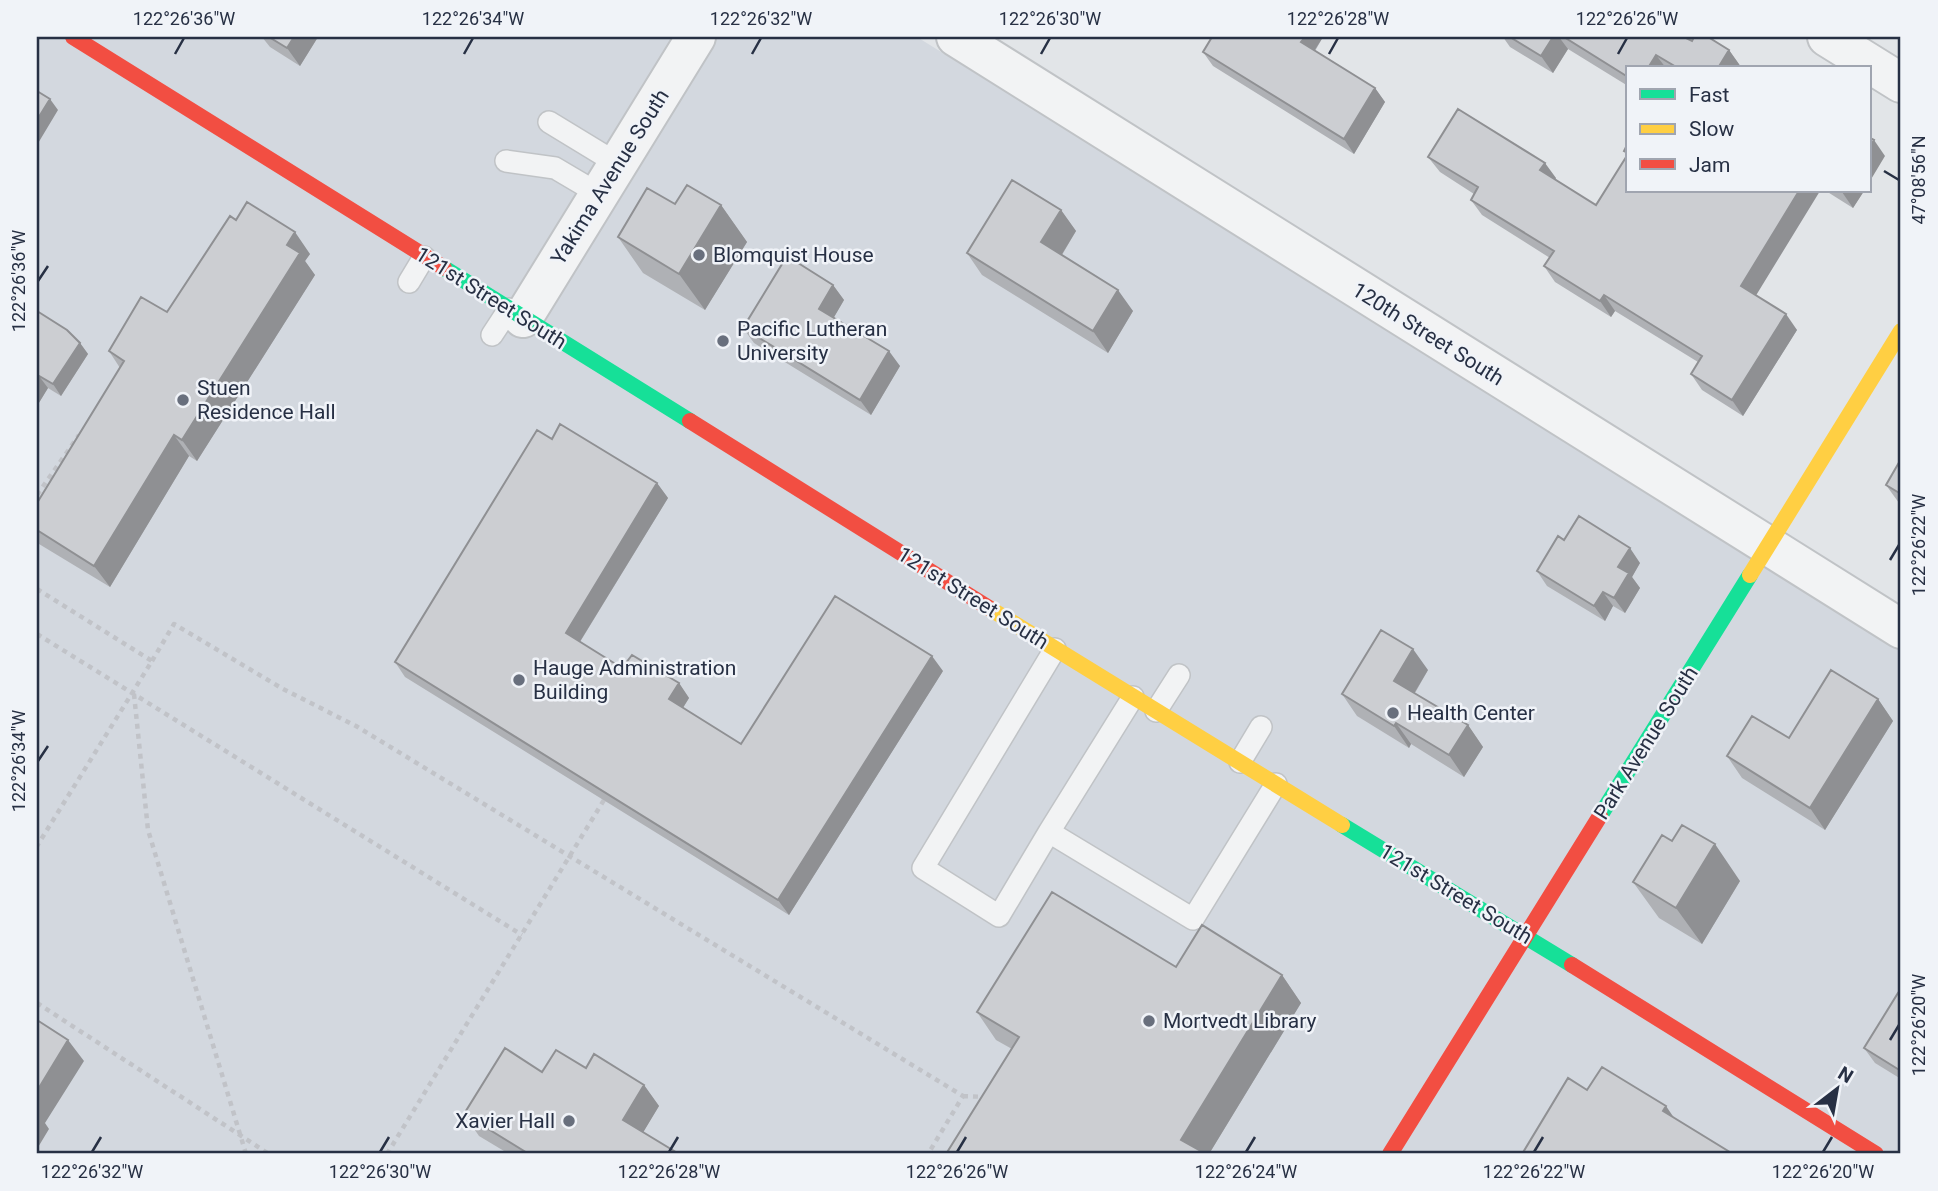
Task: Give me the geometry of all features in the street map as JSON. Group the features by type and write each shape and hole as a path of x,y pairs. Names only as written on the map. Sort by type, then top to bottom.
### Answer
{"street":[{"name":"121st Street South","path":"73,37 424,257 508,320 1156,710 1876,1154"},
{"name":"Yakima Avenue South","path":"508,320 609,179 696,37"},
{"name":"120th Street South","path":"956,37 1901,629"},
{"path":"1827,37 1901,83"},
{"name":"Park Avenue South","path":"1390,1154 1901,331"}],"lane":[{"path":"549,122 609,179"},
{"path":"506,161 609,179"},
{"path":"409,282 424,257"},
{"path":"1055,649 923,868 999,916 1133,697"},
{"path":"1156,710 1179,675"},
{"path":"1240,762 1261,727"},
{"path":"1049,832 1193,919 1276,784"}],"path":[{"path":"37,495 84,428"},
{"path":"37,589 152,661"},
{"path":"37,846 134,693 174,624 283,689 356,726 963,1096 990,1097"},
{"path":"37,634 522,935"},
{"path":"134,693 148,830 246,1154"},
{"path":"387,1154 604,800"},
{"path":"37,1003 269,1154"},
{"path":"928,1154 963,1096"}],"shaded area":[{"name":"Pacific Lutheran University","path":"37,37 917,37 1901,645 1901,1154 37,1154"}],"building":[{"path":"269,37 294,37 287,48"},
{"path":"1212,37 1305,37 1301,42 1375,88 1344,139 1203,52"},
{"path":"1510,37 1553,37 1541,56"},
{"path":"1564,37 1684,37 1692,41 1694,37 1708,37 1729,50 1719,66 1675,66 1656,55 1649,66 1626,66 1626,76"},
{"path":"37,91 50,99 37,120"},
{"path":"1458,109 1545,163 1540,170 1596,205 1626,157 1626,192 1798,192 1741,286 1786,314 1732,400 1691,374 1702,356 1604,295 1600,301 1544,266 1554,251 1471,200 1478,187 1428,157"},
{"path":"1012,180 1061,210 1041,242 1118,290 1093,331 967,253"},
{"path":"687,185 721,205 679,274 618,237 647,188 675,204"},
{"name":"Stuen Residence Hall","path":"247,202 295,232 287,245 300,253 182,440 174,435 94,566 37,530 37,503 124,361 109,351 141,297 167,312 230,216 236,220"},
{"path":"787,256 833,285 819,309 889,351 860,400 743,328"},
{"path":"37,311 67,330 80,343 53,384 39,376 37,381"},
{"name":"Hauge Administration Building","path":"560,424 657,483 566,633 622,668 632,655 679,683 669,699 741,744 835,596 932,656 778,900 395,662 537,430 552,439"},
{"path":"1901,459 1901,494 1886,485"},
{"path":"1579,516 1630,548 1618,567 1629,573 1614,598 1603,592 1594,606 1537,571 1558,536 1564,540"},
{"path":"1381,630 1413,649 1394,681 1468,725 1449,755 1342,694"},
{"path":"1831,670 1878,699 1810,808 1727,756 1752,716 1789,738"},
{"path":"1682,825 1715,844 1676,908 1633,882 1662,835 1672,841"},
{"name":"Mortvedt Library","path":"1052,892 1176,967 1202,925 1282,975 1181,1140 1206,1154 946,1154 1019,1037 977,1012"},
{"path":"1898,993 1901,995 1901,1071 1864,1048"},
{"path":"37,1020 68,1040 37,1091"},
{"name":"Xavier Hall","path":"505,1048 542,1072 556,1050 586,1068 594,1054 644,1085 623,1120 679,1154 529,1154 464,1114"},
{"path":"1602,1067 1666,1106 1663,1111 1733,1154 1522,1154 1568,1078 1587,1090"}],"traffic: fast":[{"path":"444,268 690,421"},
{"path":"1600,816 1750,575"},
{"path":"1342,825 1572,965"}],"traffic: slow":[{"path":"1750,575 1901,331"},
{"path":"989,608 1342,825"}],"traffic: jam":[{"path":"73,37 444,268"},
{"path":"690,421 989,608"},
{"path":"1390,1154 1600,816"},
{"path":"1572,965 1876,1154"}],"place":[{"name":"Blomquist House","path":"699,255"},
{"name":"Pacific Lutheran University","path":"723,341"},
{"name":"Stuen Residence Hall","path":"183,400"},
{"name":"Hauge Administration Building","path":"519,680"},
{"name":"Health Center","path":"1393,713"},
{"name":"Mortvedt Library","path":"1149,1021"},
{"name":"Xavier Hall","path":"569,1121"}]}
